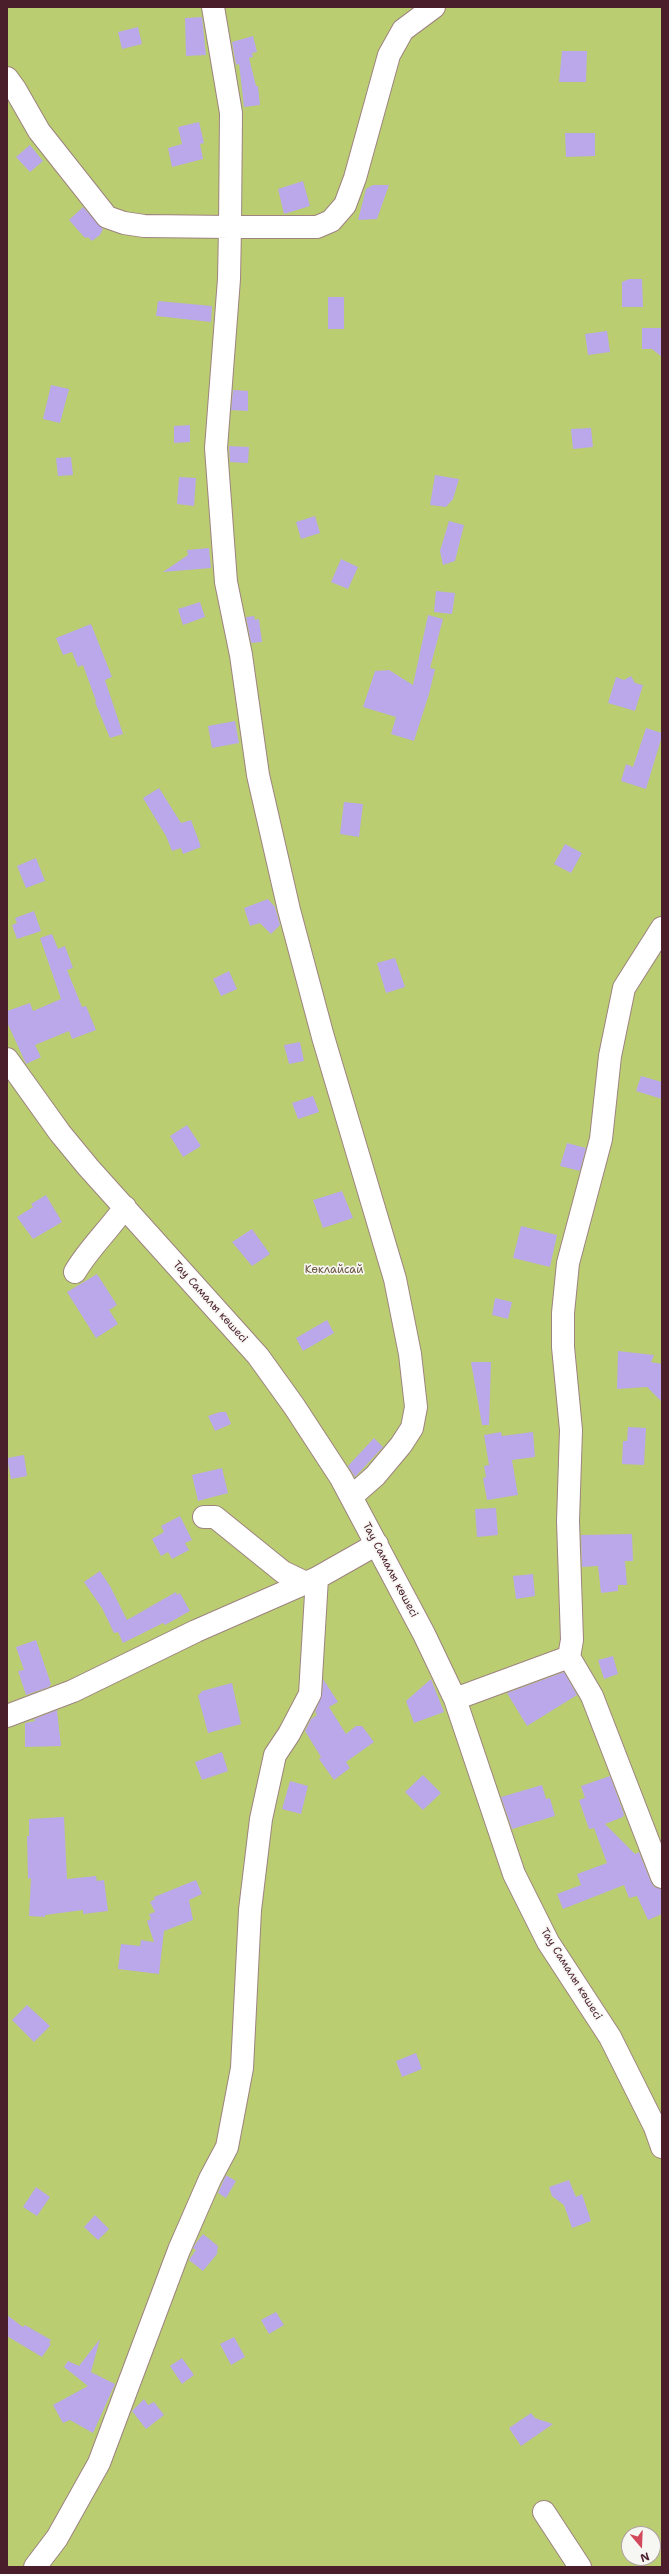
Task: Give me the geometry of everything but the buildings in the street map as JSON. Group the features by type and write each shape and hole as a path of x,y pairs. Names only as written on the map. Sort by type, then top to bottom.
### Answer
{"street":[{"path":"213,7 231,113 228,293 216,448 226,582 241,655 260,783 290,910 323,1037 395,1279 410,1354 416,1408 412,1428 401,1445 375,1476 351,1497"},
{"path":"7,78 15,88 39,132 107,216 124,223 144,226 317,227 331,221 344,206 355,178 389,55 403,30 434,7"},
{"path":"662,928 624,988 610,1056 601,1139 568,1263 563,1320 571,1430 568,1521 572,1640 569,1657 592,1696 662,1877"},
{"name":"Тау Самалы көшесі","path":"7,1059 60,1133 258,1356 294,1406 351,1497 377,1544 455,1698 514,1874 548,1942 610,2037 655,2127 662,2147"},
{"path":"75,1272 90,1248 111,1227 125,1207"},
{"path":"204,1517 216,1517 283,1572 312,1580"},
{"path":"7,1716 74,1691 196,1631 312,1580 377,1544"},
{"path":"35,2567 57,2538 99,2463 179,2250 210,2179 227,2147 242,2068 250,1910 261,1819 275,1755 290,1734 310,1694 312,1580"},
{"path":"455,1698 569,1657"},
{"path":"544,2512 580,2567"}],"green space":[{"name":"Көклайсай","path":"7,7 662,7 662,2567 7,2567"}]}
